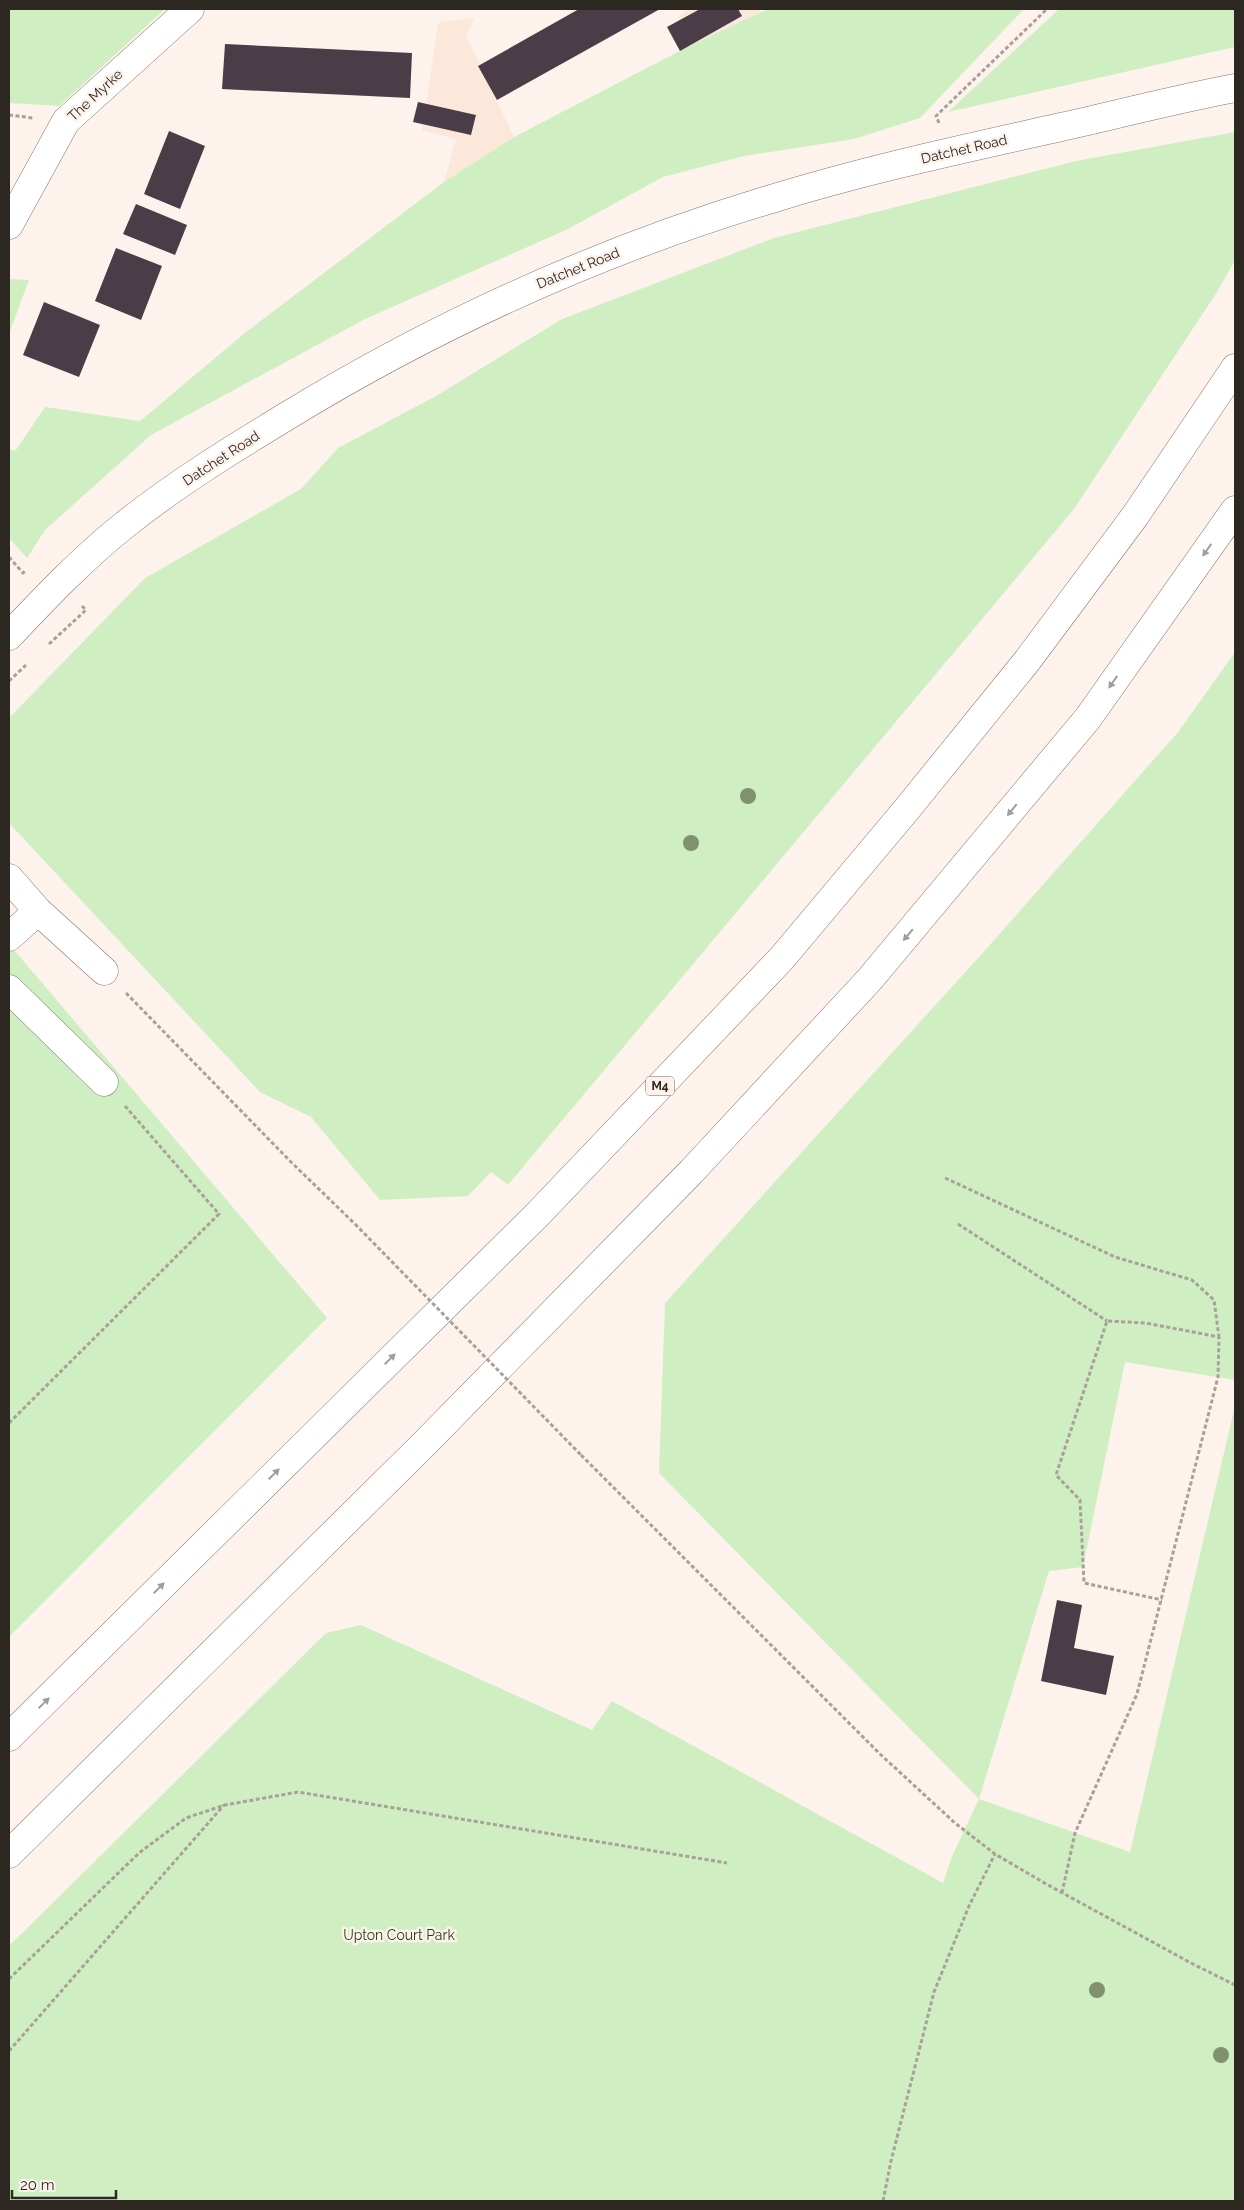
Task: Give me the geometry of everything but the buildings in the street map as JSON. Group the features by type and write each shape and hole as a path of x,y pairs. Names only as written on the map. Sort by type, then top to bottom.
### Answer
{"main road":[{"name":"The Myrke","path":"9,225 66,121 190,9"},
{"name":"Datchet Road","path":"9,636 66,576 122,527 177,487 318,397 414,344 512,296 679,228 769,199 914,160 1232,89"},
{"name":"M4","path":"9,1737 538,1214 782,958 907,809 1026,661 1135,516 1235,368"},
{"path":"9,1854 423,1444 691,1172 870,979 1088,718 1235,510"},
{"path":"9,878 38,911 104,971"},
{"path":"9,937 38,911"},
{"path":"9,989 104,1082"}],"path":[{"path":"936,116 1047,9"},
{"path":"9,557 23,573 29,568"},
{"path":"104,971 581,1455 880,1754 955,1823 995,1854 1062,1893 1235,1985"},
{"path":"9,1423 219,1214 104,1082"},
{"path":"945,1178 1115,1257 1192,1280 1214,1300 1219,1337 1218,1377 1162,1600 1137,1694 1075,1833 1062,1893"},
{"path":"958,1224 1107,1321 1146,1323 1219,1337"},
{"path":"1107,1321 1056,1475 1080,1500 1084,1583 1162,1600"},
{"path":"9,1979 139,1853 186,1818 224,1804 298,1792 727,1863"},
{"path":"9,2051 224,1804"},
{"path":"882,2201 934,1992 970,1906 995,1854"}],"shaded area":[{"path":"683,9 759,9 761,12 693,44 678,16 685,12"},
{"path":"474,18 466,36 514,137 444,182 456,139 422,130 437,31 439,22"}],"green space":[{"path":"9,9 165,9 59,106 9,103"},
{"path":"768,9 1024,9 920,118 854,139 744,156 663,177 568,229 363,320 151,435 45,530 27,558 9,538 9,450 16,450 45,407 140,421 246,332 444,182 514,137 693,44"},
{"path":"1059,9 1235,9 1235,47 948,112"},
{"path":"1235,132 1235,260 1217,292 1074,509 508,1185 491,1172 468,1196 380,1200 311,1117 260,1092 9,823 9,718 145,578 301,489 338,448 436,396 562,319 774,238 1076,161"},
{"path":"9,279 29,280 9,334"},
{"path":"1235,652 1235,1380 1125,1362 1083,1567 1049,1571 979,1799 659,1473 665,1303 988,947 1179,731"},
{"path":"9,944 327,1318 9,1637"},
{"name":"Upton Court Park","path":"1235,1406 1235,2201 9,2201 9,1946 326,1633 361,1625 592,1730 612,1701 943,1883 953,1854 979,1799 1130,1852"}]}
